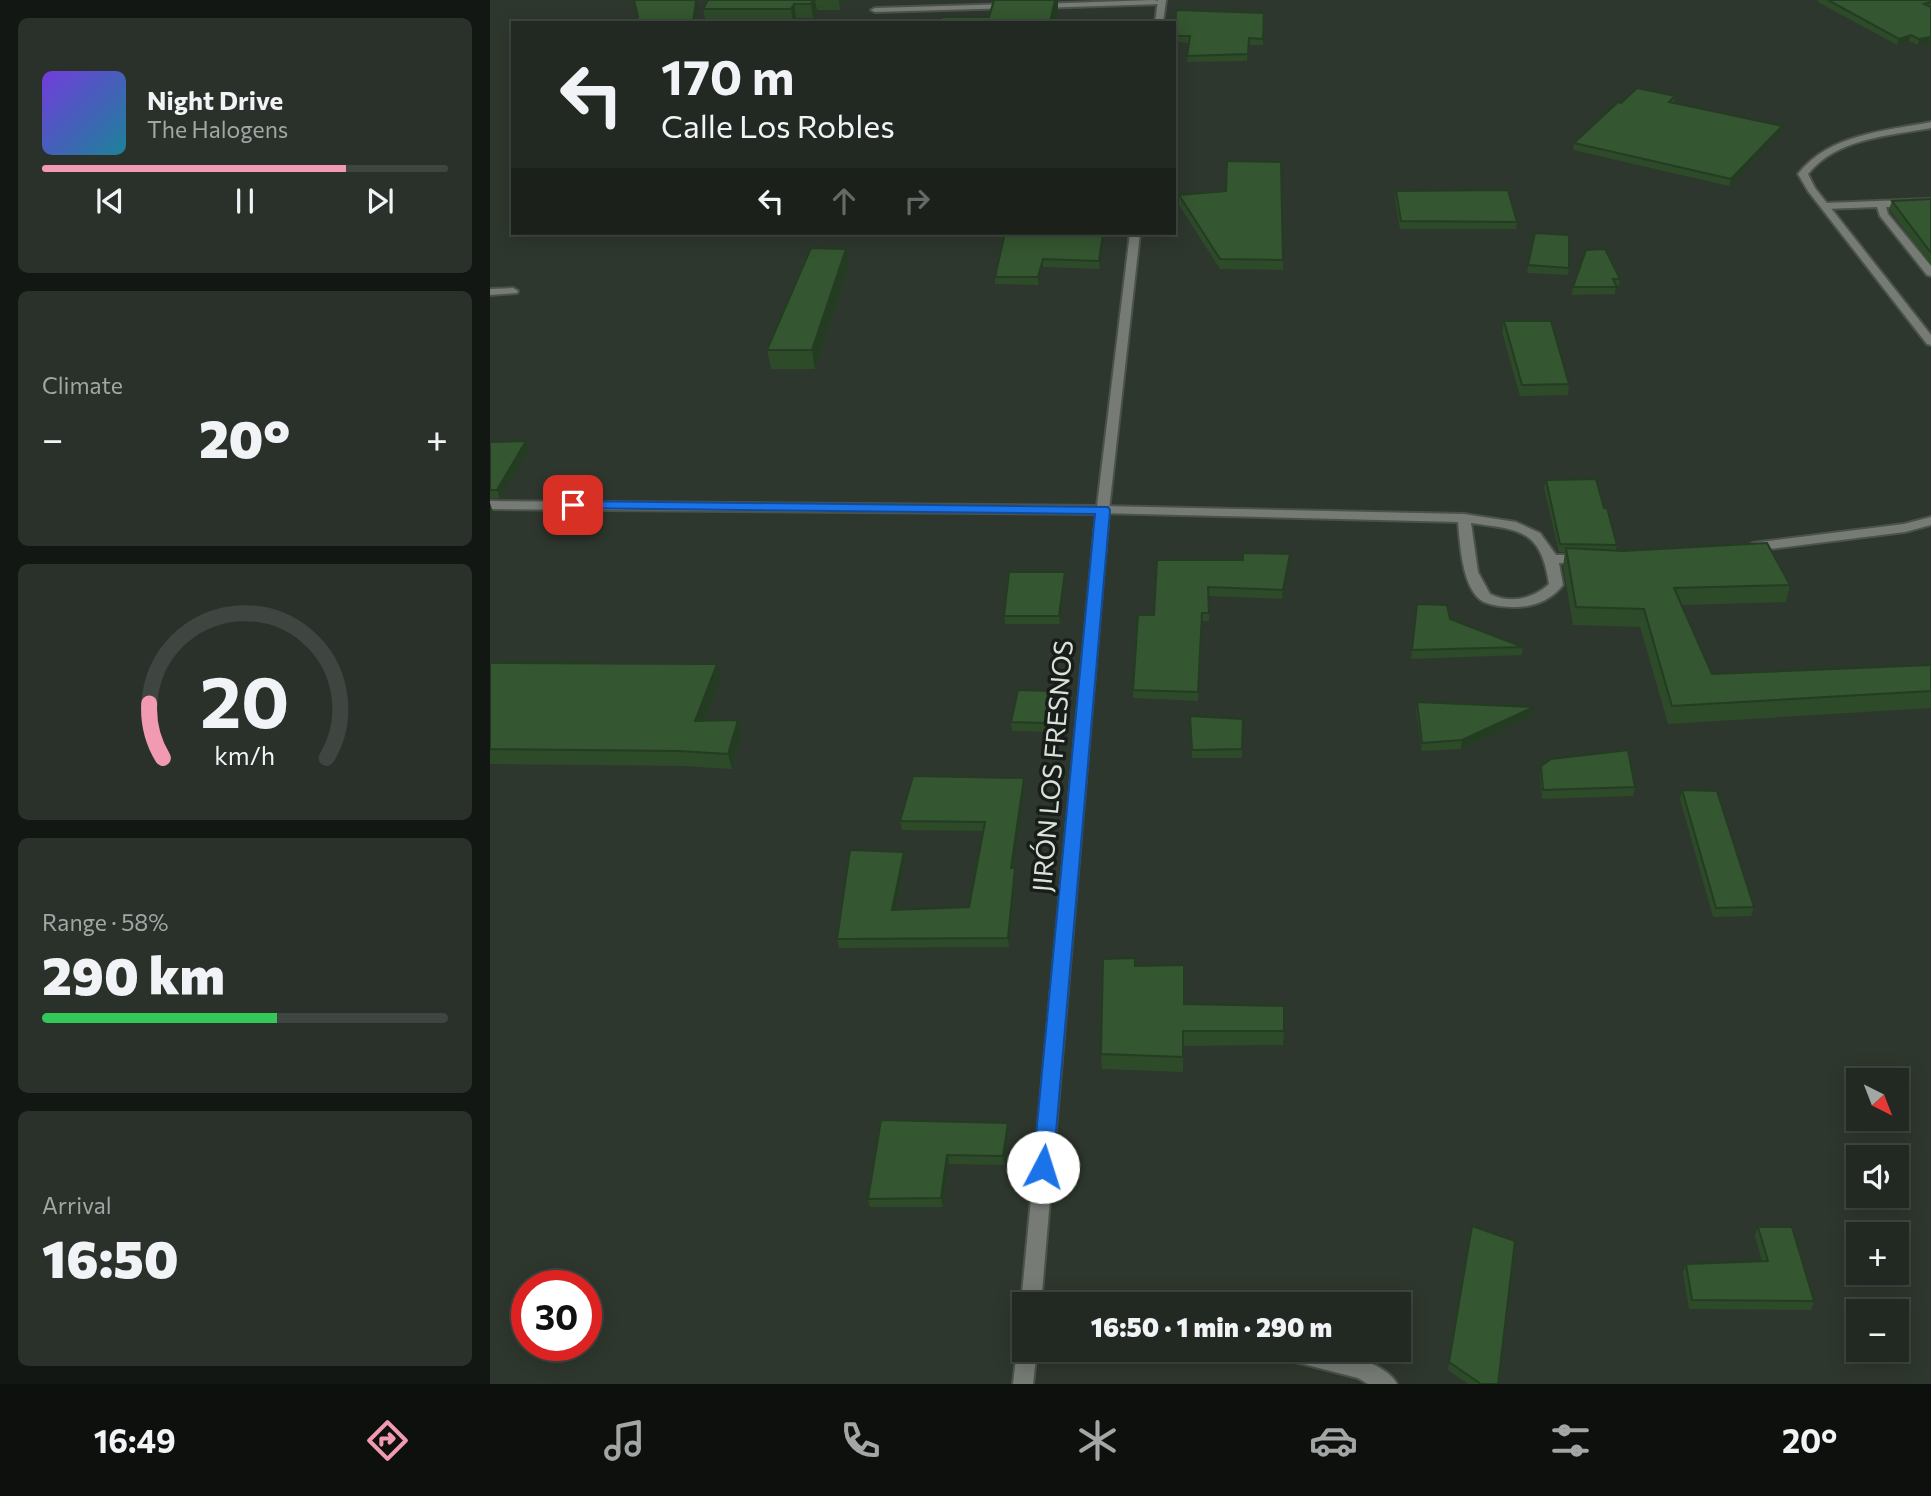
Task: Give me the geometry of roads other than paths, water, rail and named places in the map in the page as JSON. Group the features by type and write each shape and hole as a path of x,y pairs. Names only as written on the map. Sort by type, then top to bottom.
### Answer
{"street":[{"path":"1036,6 1161,1 1159,21"},
{"path":"875,10 1023,6"},
{"path":"1931,125 1825,151 1811,162 1803,174 1931,342"},
{"path":"1825,206 1931,202"},
{"path":"1881,204 1883,214 1931,273"},
{"name":"JIRÓN LOS FRESNOS","path":"1032,1292 1103,510 1135,235"},
{"path":"490,292 513,291"},
{"path":"490,505 1103,510 1464,518 1512,525 1536,537 1552,559 1556,585 1545,597 1526,603 1500,602 1486,597 1475,585 1464,518"},
{"path":"1744,548 1905,528 1931,521"},
{"path":"1552,559 1602,559"},
{"path":"1023,1384 1026,1362"},
{"path":"1333,1362 1362,1369 1387,1384"}]}
